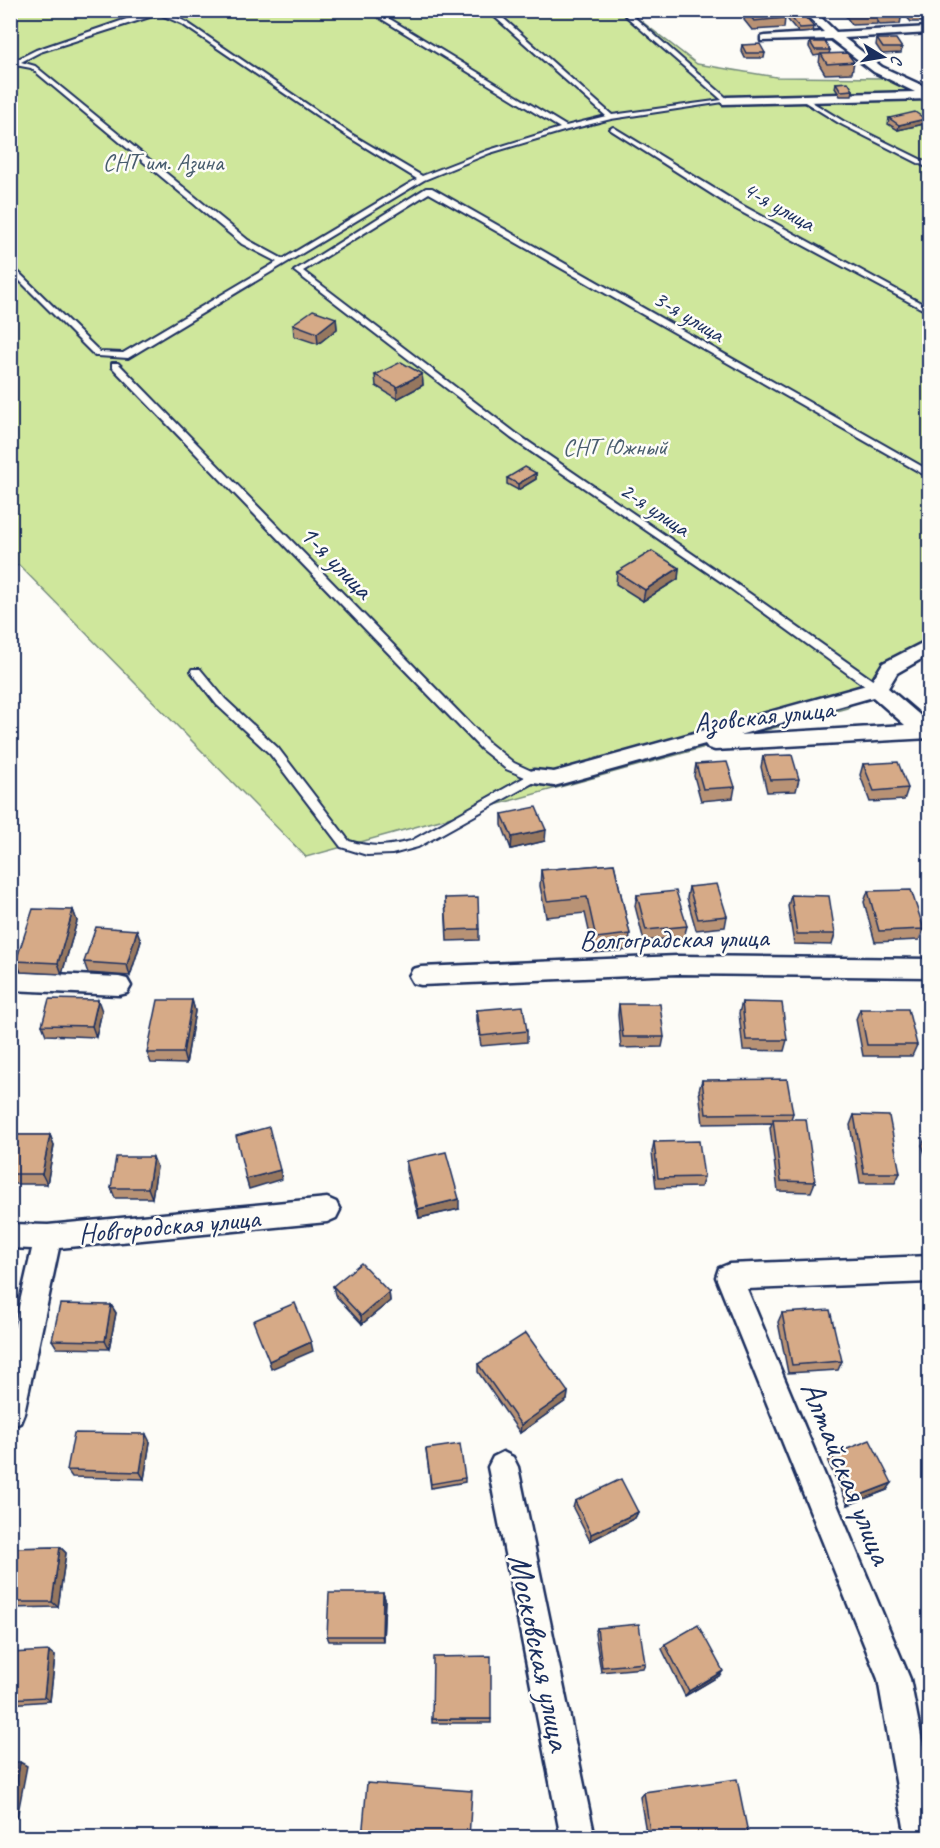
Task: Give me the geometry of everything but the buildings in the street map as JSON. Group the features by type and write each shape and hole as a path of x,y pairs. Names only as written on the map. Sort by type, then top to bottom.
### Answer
{"street":[{"path":"806,10 833,35 874,66 905,84 930,94"},
{"path":"765,39 930,30"},
{"path":"727,101 930,94"},
{"path":"534,777 554,779 877,689 890,668 930,645"},
{"path":"877,689 927,731"},
{"name":"Азовская улица","path":"572,783 713,743 927,731"},
{"name":"Волгоградская улица","path":"421,976 677,965 930,968"},
{"path":"10,981 119,986"},
{"name":"Новгородская улица","path":"10,1236 48,1237 327,1210"},
{"path":"10,1413 48,1237"},
{"name":"Алтайская улица","path":"923,1838 894,1679 729,1277 930,1269"},
{"name":"Московская улица","path":"503,1467 578,1838"}],"lane":[{"path":"370,10 565,128"},
{"path":"490,10 611,117"},
{"path":"622,10 727,101"},
{"path":"14,62 68,40 157,11 184,23 349,135 422,179"},
{"path":"14,62 33,67 246,242 283,262"},
{"path":"802,98 841,122 930,167"},
{"path":"10,266 98,354 125,356 422,179 488,152 565,128 611,117 727,101"},
{"name":"4-я улица","path":"613,129 735,205 930,311"},
{"name":"2-я улица","path":"429,190 298,271 514,436 726,581 877,689"},
{"name":"3-я улица","path":"429,190 930,475"},
{"name":"1-я улица","path":"116,365 485,746 510,766 534,777"},
{"path":"196,671 221,702 274,751 345,844 367,851 392,850 414,844 534,777"}],"green space":[{"name":"СНТ Южный","path":"10,11 628,11 697,64 776,77 886,78 929,100 929,649 907,659 847,708 306,857 19,565 11,568"}],"park label":[{"name":"СНТ им. Азина","path":"163,162"}]}
